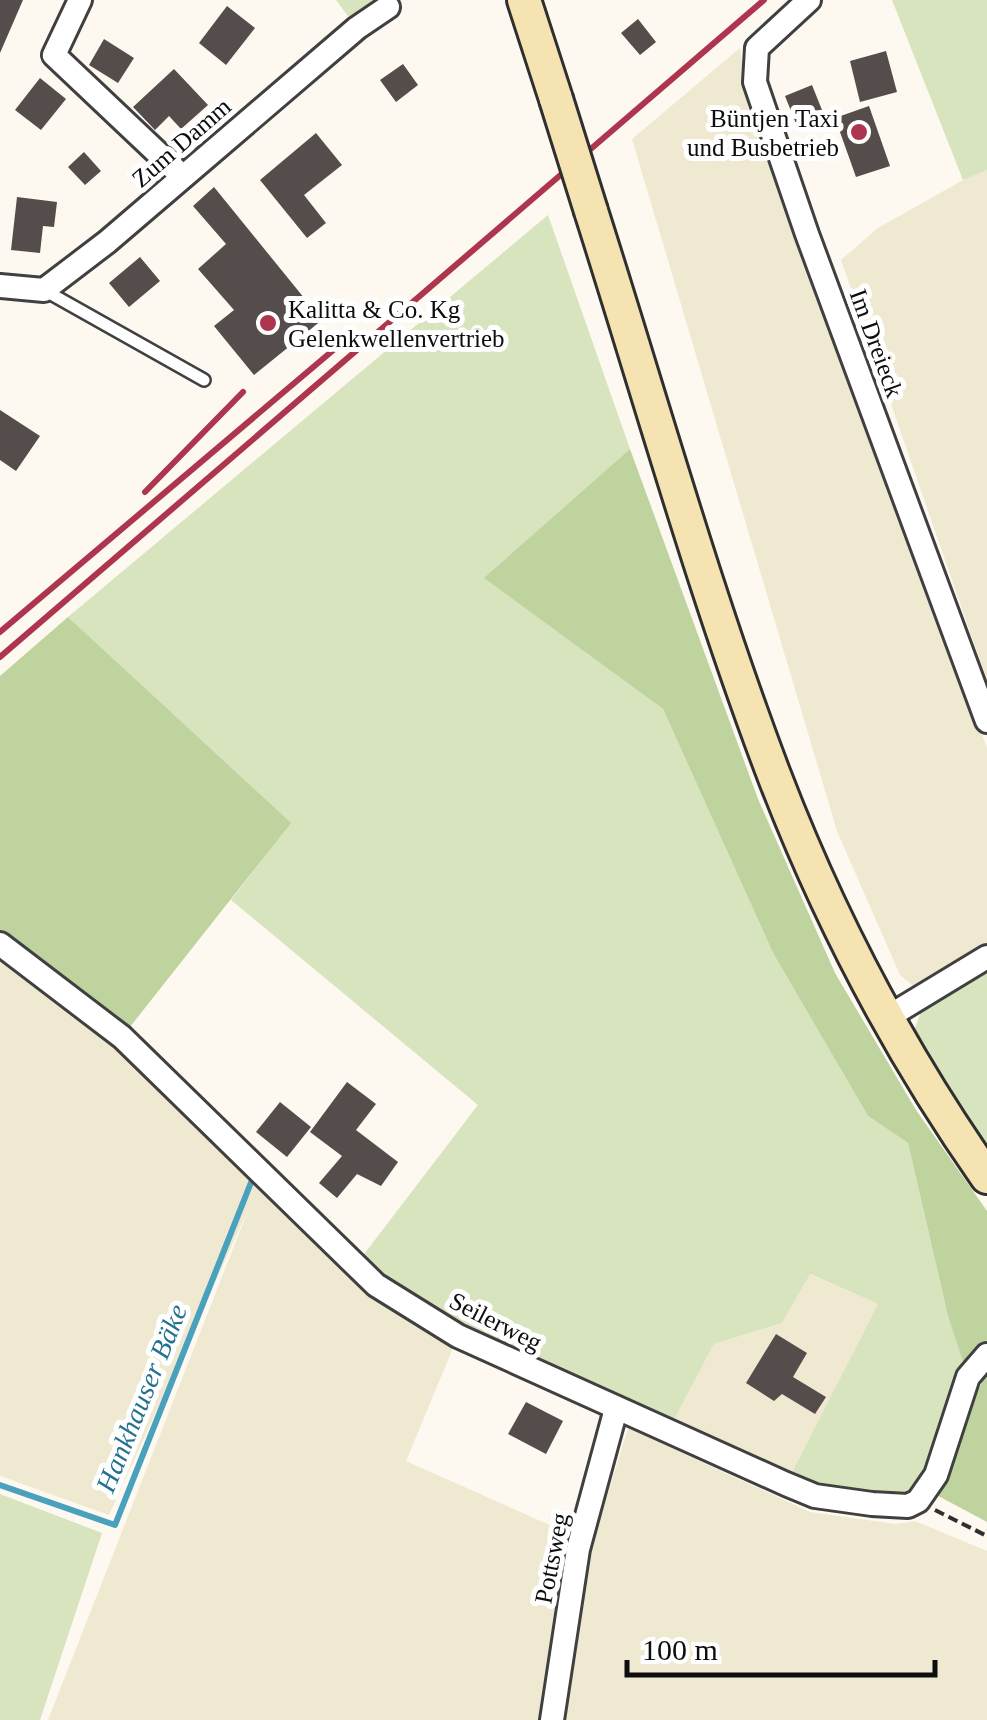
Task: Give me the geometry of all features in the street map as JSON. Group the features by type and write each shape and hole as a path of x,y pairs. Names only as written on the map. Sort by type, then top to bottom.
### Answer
{"street":[{"path":"80,0 54,55 183,177"},
{"path":"524,0 774,776 845,936 934,1096 987,1177"},
{"name":"Im Dreieck","path":"809,0 757,48 755,82 987,721"},
{"name":"Zum Damm","path":"44,290 107,242 357,28 388,7"},
{"path":"0,286 44,290"},
{"name":"Seilerweg","path":"0,944 122,1037 376,1285 458,1336 616,1410 816,1496 897,1506 918,1501"},
{"path":"888,1016 987,957"},
{"path":"918,1501 936,1475 968,1377 987,1356"},
{"name":"Pottsweg","path":"552,1720 578,1549 616,1410"}],"lane":[{"path":"44,290 204,380"}],"path":[{"path":"918,1501 987,1536"}],"shaded area":[{"path":"740,48 747,100 987,748 987,946 925,984 912,985 900,975 837,831 632,139"},
{"path":"987,170 987,681 841,260 878,228"},
{"path":"0,944 262,1175 458,1336 406,1461 572,1535 543,1720 48,1720 249,1208 109,1515 0,1476"},
{"path":"809,1274 878,1304 789,1478 671,1425 714,1344 782,1323"},
{"path":"628,1428 810,1512 896,1524 915,1521 987,1551 987,1720 565,1720 588,1559"}],"green space":[{"path":"336,0 391,0 357,28"},
{"path":"892,0 987,0 987,170 963,180"},
{"path":"548,215 630,449 485,578 663,709 773,953 868,1116 908,1143 948,1316 965,1368 931,1471 910,1496 873,1499 789,1478 878,1304 810,1274 782,1323 714,1344 671,1425 458,1336 355,1266 478,1105 231,900 290,823 68,617"},
{"path":"630,449 758,799 835,973 916,1110 987,1211 987,1340 965,1368 948,1316 908,1143 868,1116 773,953 663,709 484,578"},
{"path":"68,617 291,823 122,1037 0,944 0,676"},
{"path":"987,968 987,1149 921,1051 915,1028 923,1006"},
{"path":"987,1372 987,1522 929,1491"},
{"path":"0,1494 102,1533 40,1720 0,1720"}],"building":[{"path":"0,0 23,0 0,53"},
{"path":"227,6 255,28 226,65 199,43"},
{"path":"638,19 656,42 640,55 621,33"},
{"path":"104,39 134,58 118,83 89,65"},
{"path":"886,51 897,92 860,102 850,61"},
{"path":"403,64 418,85 396,102 380,80"},
{"path":"174,69 208,105 181,129 169,116 155,130 133,107"},
{"path":"40,78 66,99 41,130 15,110"},
{"path":"812,85 824,115 797,126 785,96"},
{"name":"Büntjen Taxi und Busbetrieb","path":"869,106 890,166 856,177 835,118"},
{"path":"316,133 342,165 304,195 326,223 307,238 260,180"},
{"path":"84,152 101,171 85,185 68,167"},
{"path":"214,187 322,320 254,375 214,326 234,310 198,269 226,244 193,206"},
{"path":"17,197 57,202 54,227 43,226 40,253 11,250"},
{"path":"140,257 160,281 129,307 109,283"},
{"path":"0,410 40,436 16,471 0,460"},
{"path":"347,1082 376,1104 356,1130 398,1162 381,1186 357,1174 337,1198 319,1183 342,1156 310,1132"},
{"path":"280,1102 311,1127 287,1157 256,1132"},
{"path":"776,1334 807,1353 793,1377 826,1397 815,1414 782,1394 774,1401 746,1383"},
{"path":"526,1402 563,1421 546,1454 508,1434"}],"waterway":[{"name":"Hankhauser Bäke","path":"0,1485 115,1525 254,1175"}],"railway":[{"path":"0,657 764,0"},
{"path":"0,632 350,336"},
{"path":"145,492 243,392"}],"place":[{"name":"Büntjen Taxi und Busbetrieb","path":"859,132"},
{"name":"Kalitta & Co. Kg Gelenkwellenvertrieb","path":"268,323"}]}
